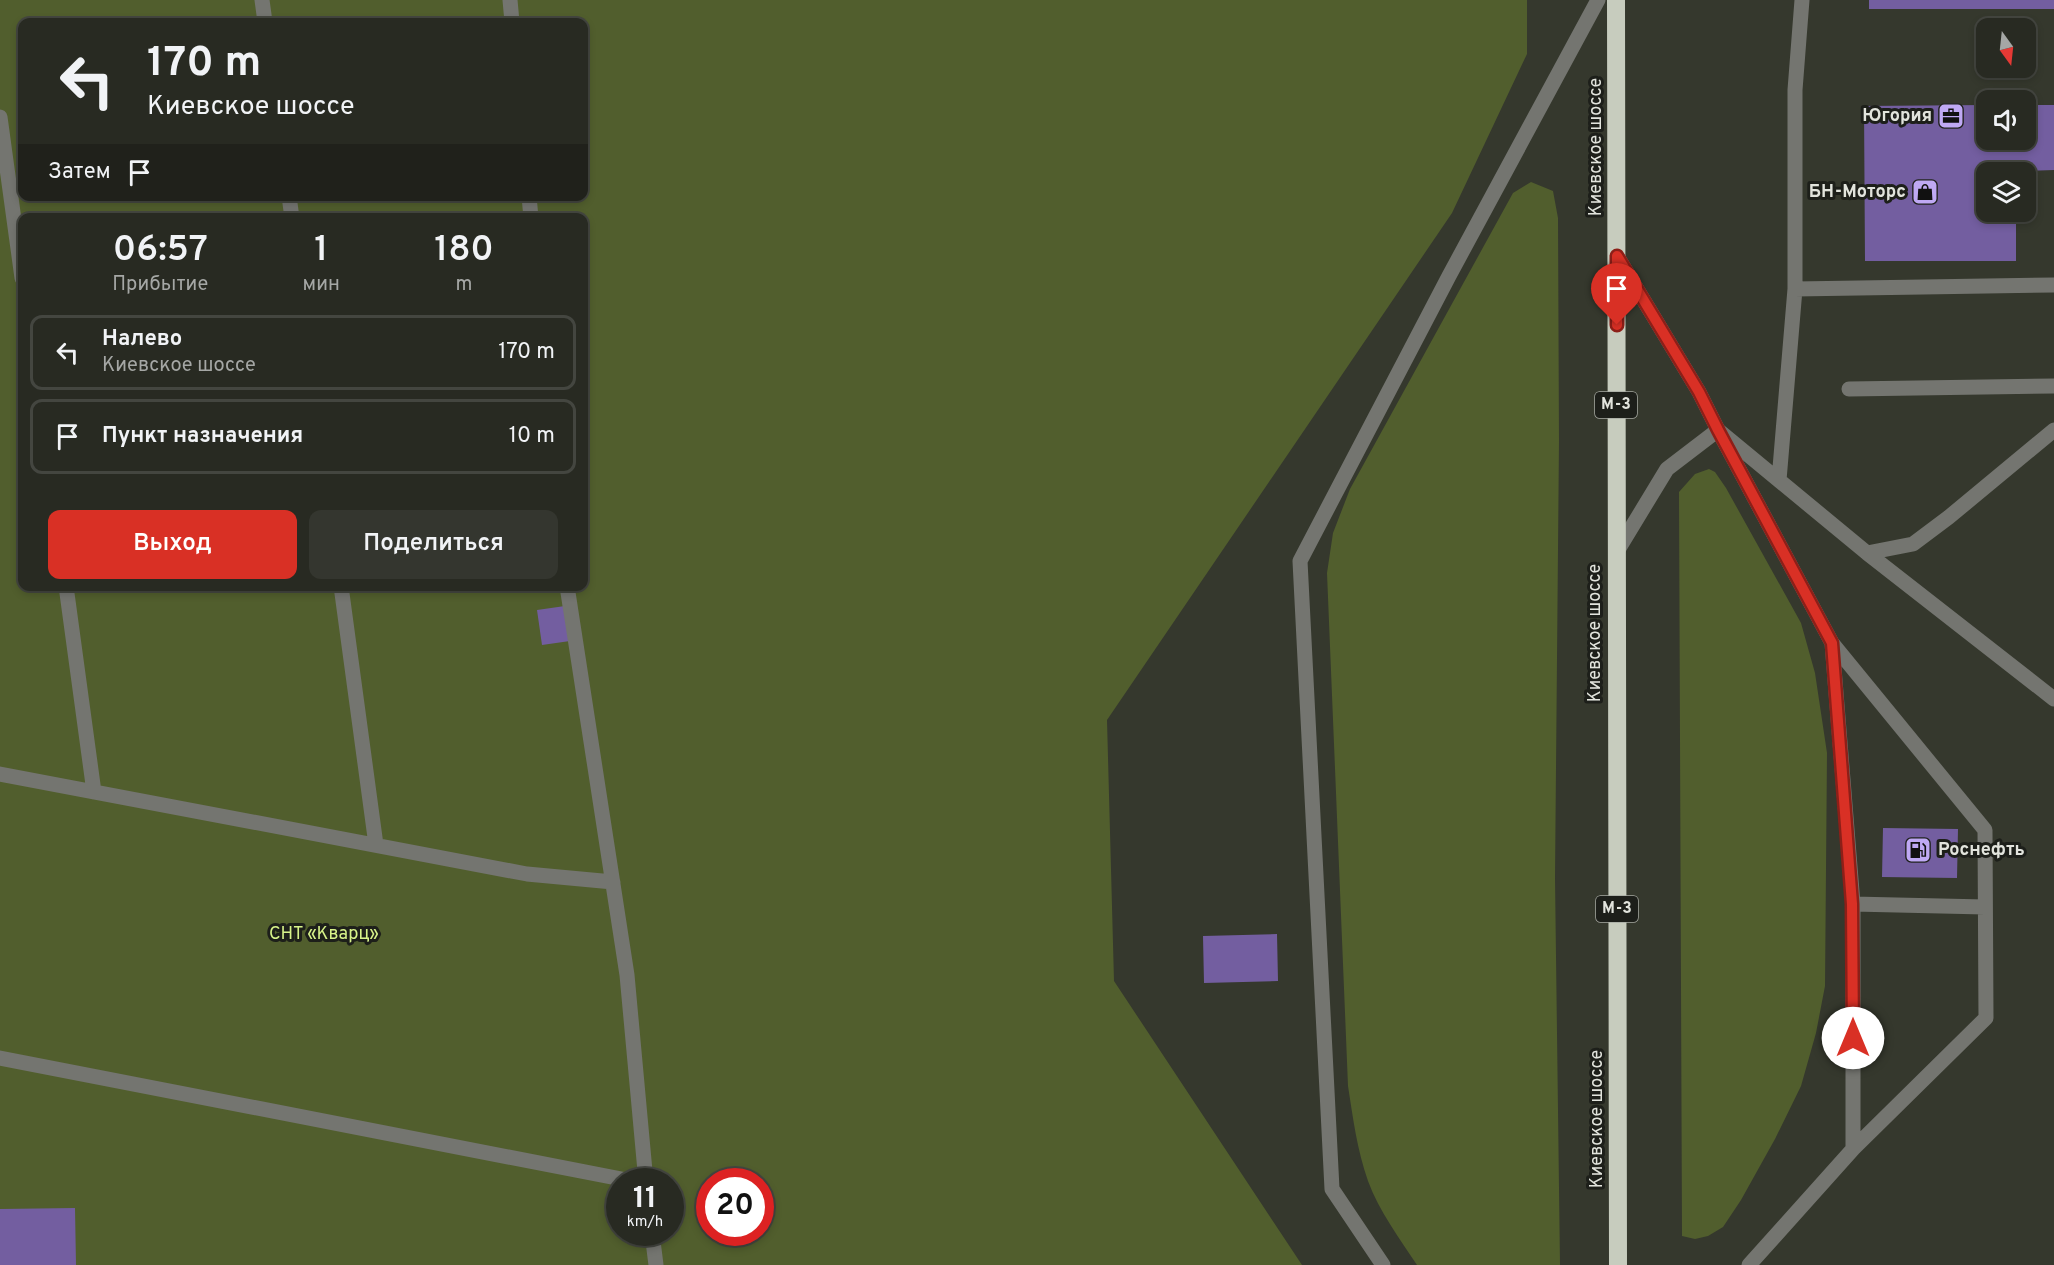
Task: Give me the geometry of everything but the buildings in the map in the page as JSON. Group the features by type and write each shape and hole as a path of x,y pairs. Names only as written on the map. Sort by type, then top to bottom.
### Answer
{"highway":[{"name":"Киевское шоссе","path":"1617,0 1618,1265"}],"street":[{"path":"262,0 264,18"},
{"path":"510,0 512,18"},
{"path":"1383,1265 1332,1189 1300,561 1454,266 1598,0"},
{"path":"1779,480 1795,289 1795,90 1802,0"},
{"path":"0,117 18,249"},
{"path":"1617,256 1699,392 1832,643 1985,830 1986,1018 1853,1149 1749,1265"},
{"path":"1795,289 2054,285"},
{"path":"1849,389 2054,386"},
{"path":"1718,430 1867,553 2054,699"},
{"path":"1616,554 1667,469 1718,430"},
{"path":"1867,553 1913,544 1949,518 2054,430"},
{"path":"67,591 94,792"},
{"path":"342,591 376,845"},
{"path":"568,591 627,975 645,1168"},
{"path":"1832,643 1852,904 1853,1149"},
{"path":"0,774 527,874 613,882"},
{"path":"1852,904 1985,907"},
{"path":"0,1058 606,1176"},
{"path":"654,1246 656,1265"}],"green space":[{"name":"СНТ «Кварц»","path":"0,0 1527,0 1527,54 1452,213 1107,720 1114,981 1302,1265 0,1265"},
{"path":"1531,182 1553,191 1558,218 1559,440 1555,878 1560,1265 1417,1265 1384,1214 1368,1181 1358,1146 1348,1086 1327,573 1333,533 1350,489 1513,193"},
{"path":"1709,469 1715,472 1726,488 1801,623 1815,673 1827,753 1825,986 1816,1033 1801,1086 1775,1139 1723,1227 1708,1236 1695,1239 1682,1236 1679,492 1695,474"}],"place":[{"name":"Югория","path":"1951,116"},
{"name":"БН-Моторс","path":"1925,192"},
{"name":"Роснефть","path":"1918,850"}],"route":[{"path":"1617,325 1617,256 1699,392 1832,643 1852,904 1853,1038"}]}
